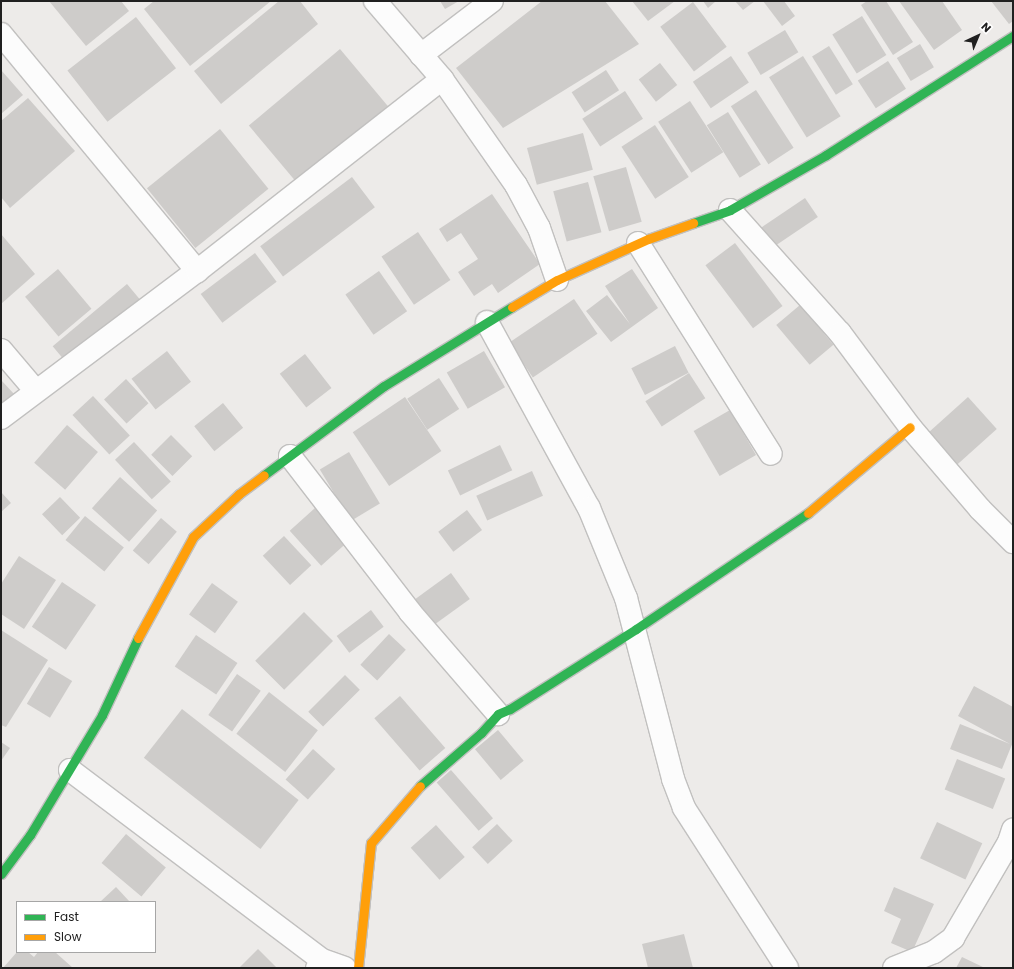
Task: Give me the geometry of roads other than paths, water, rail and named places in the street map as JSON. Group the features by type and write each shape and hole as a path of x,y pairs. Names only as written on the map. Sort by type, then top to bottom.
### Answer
{"street":[{"path":"375,1 442,79 516,185 539,228 557,280"},
{"path":"420,55 492,1"},
{"path":"1,34 198,270"},
{"path":"1,874 30,835 102,715 150,612 193,537 239,494 384,386 557,280 638,243 730,210 826,155 1013,36"},
{"path":"1,418 35,390 198,270 442,79"},
{"path":"730,210 840,333 910,427 980,509 1013,542"},
{"path":"638,243 771,454"},
{"path":"487,322 589,508 626,598 636,630 666,752 684,808 787,968"},
{"path":"1,350 35,390"},
{"path":"358,968 371,843 414,791 481,733 498,714 510,709 636,630 803,518 910,427"},
{"path":"290,456 410,612 498,714"},
{"path":"70,770 320,964 344,968"},
{"path":"894,968 934,952 953,938 1009,842 1013,830"}]}
